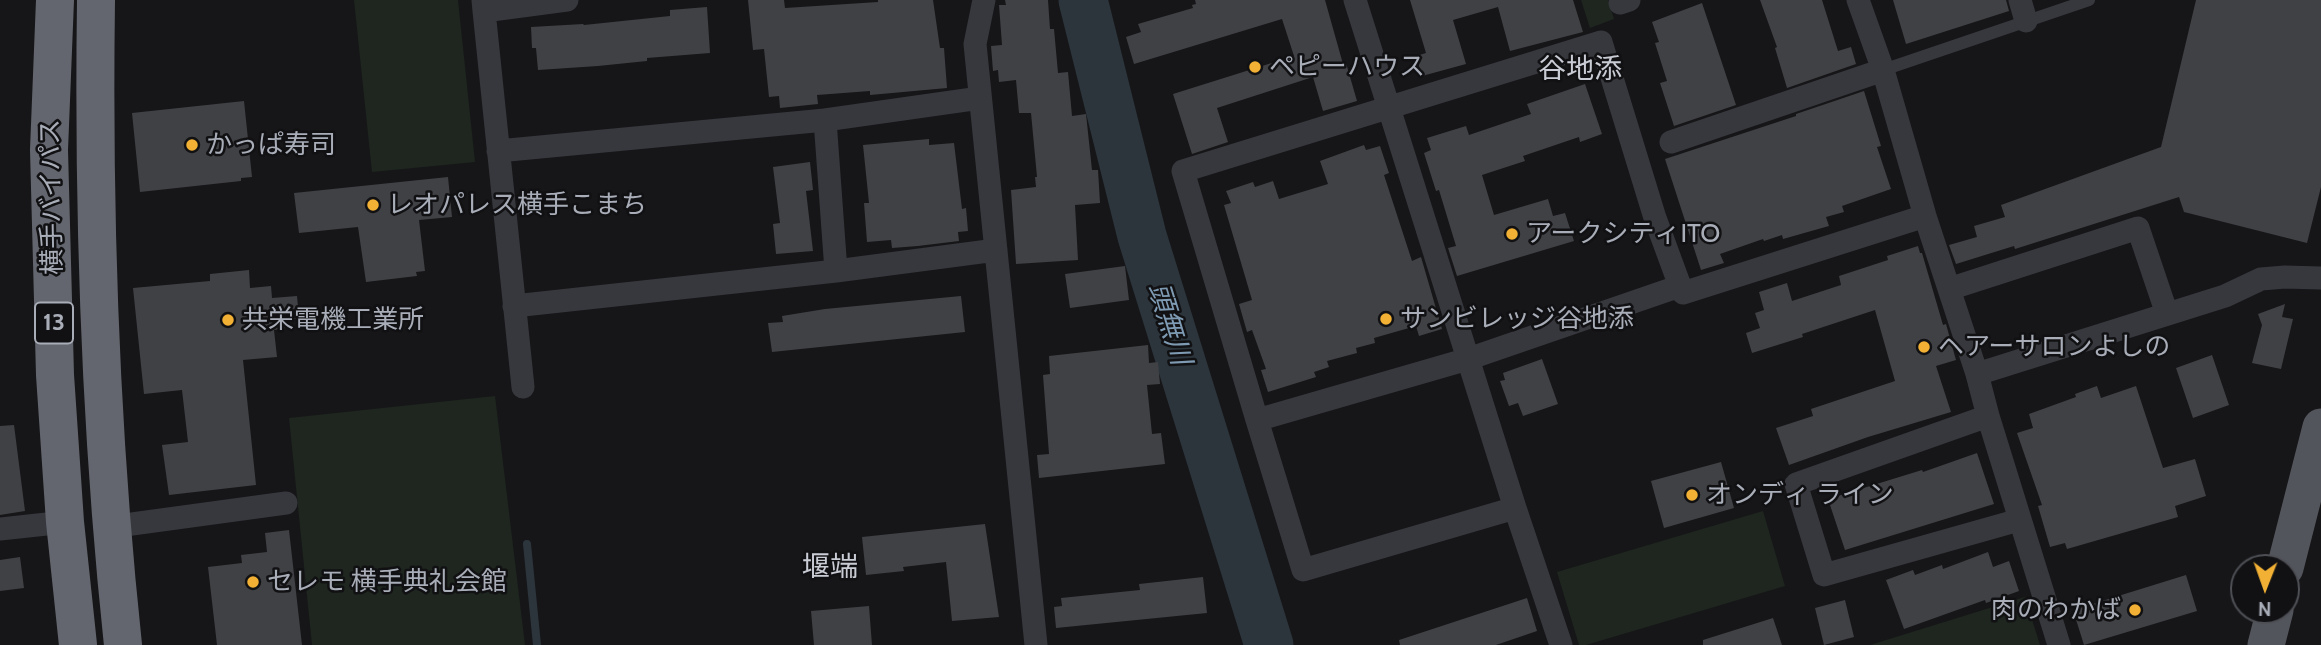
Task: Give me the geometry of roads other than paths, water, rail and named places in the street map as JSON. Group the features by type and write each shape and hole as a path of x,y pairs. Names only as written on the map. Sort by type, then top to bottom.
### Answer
{"highway":[{"name":"横手バイパス","path":"55,0 49,150 55,375 65,522 78,645"},
{"name":"横手バイパス","path":"96,0 94,160 101,374 110,527 123,645"}],"main road":[{"path":"2289,554 2321,427"},
{"path":"2266,645 2271,624"}],"street":[{"path":"523,387 483,5 568,0"},
{"path":"984,0 975,44 1036,645"},
{"path":"1355,0 1515,508 1561,645"},
{"path":"1858,0 1883,70 1925,216 1977,374 1987,416 2059,645"},
{"path":"1515,508 1303,570 1183,172 1601,42 1655,218 1683,293 1925,216"},
{"path":"1671,142 1883,70"},
{"path":"498,151 825,120 980,98"},
{"path":"825,120 836,271"},
{"path":"1949,289 2138,228 2167,314"},
{"path":"514,306 836,271 996,250"},
{"path":"1977,374 2225,296 2261,279 2321,278"},
{"path":"1257,420 1468,359 1680,286"},
{"path":"1987,416 1796,484 1824,575 2019,520"},
{"path":"110,527 286,503"},
{"path":"0,529 65,522"}],"lane":[{"path":"1883,70 2023,10 2090,0"}],"waterway":[{"name":"頭無川","path":"1083,0 1142,236 1269,645"},
{"path":"527,544 537,645"}],"place":[{"name":"ペピーハウス","path":"1255,67"},
{"name":"かっぱ寿司","path":"192,145"},
{"name":"レオパレス横手こまち","path":"373,205"},
{"name":"アークシティITO","path":"1512,234"},
{"name":"サンビレッジ谷地添","path":"1386,319"},
{"name":"共栄電機工業所","path":"228,320"},
{"name":"ヘアーサロンよしの","path":"1924,347"},
{"name":"オンディ ライン","path":"1692,495"},
{"name":"セレモ 横手典礼会館","path":"253,582"},
{"name":"肉のわかば","path":"2135,610"}],"district":[{"name":"谷地添","path":"1580,70"},
{"name":"堰端","path":"830,568"}]}
